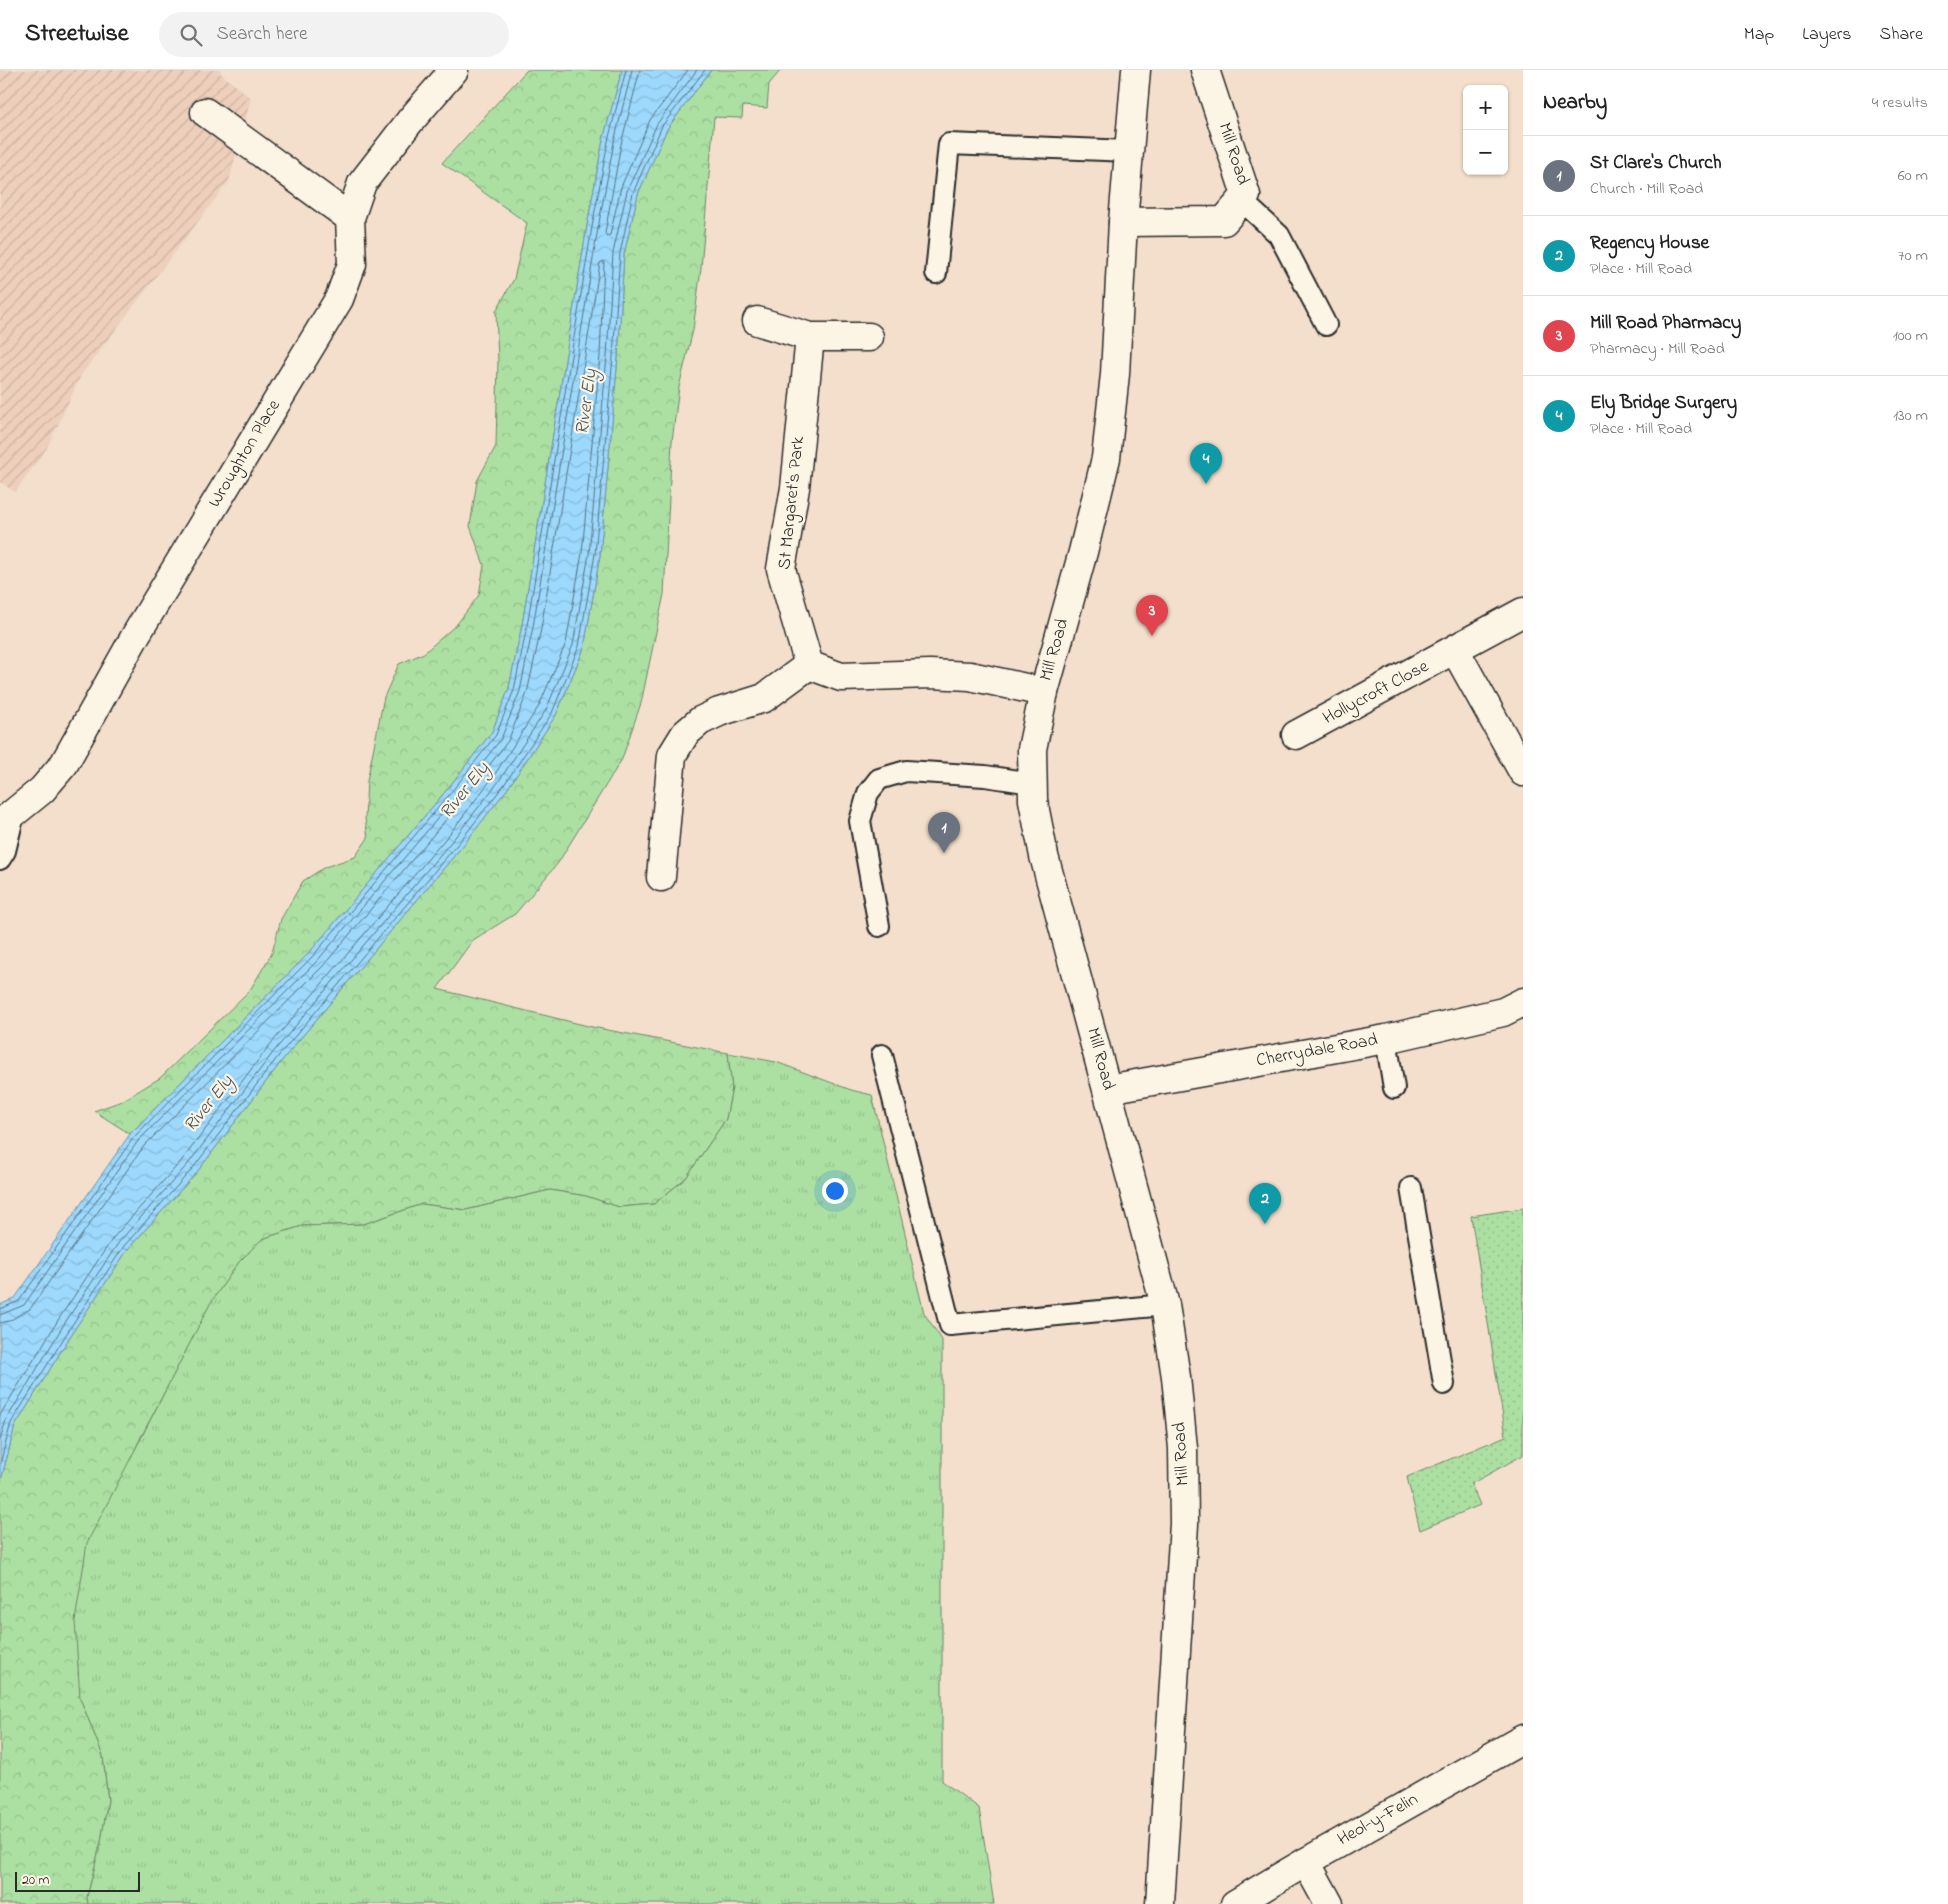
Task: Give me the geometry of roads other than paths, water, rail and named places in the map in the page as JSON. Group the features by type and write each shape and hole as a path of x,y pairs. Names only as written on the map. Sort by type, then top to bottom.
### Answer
{"street":[{"name":"Wroughton Place","path":"7,819 42,790 72,750 137,633 339,299 352,264 350,218 362,182 410,121 454,70"},
{"name":"Mill Road","path":"1136,70 1123,222 1115,374 1106,458 1083,552 1044,692 1032,749 1032,783 1044,856 1165,1305 1176,1377 1183,1448 1184,1524 1160,1904"},
{"name":"Mill Road","path":"1123,222 1224,221 1246,195 1205,70"},
{"path":"205,112 350,218"},
{"path":"757,321 810,337 868,337"},
{"name":"St Margaret's Park","path":"809,666 781,569 794,488 810,337"},
{"name":"Hollycroft Close","path":"1296,736 1523,612"},
{"path":"1455,650 1523,772"},
{"path":"661,877 672,755 685,734 700,721 764,698 809,666 841,677 930,674 970,676 1044,692"},
{"name":"Cherrydale Road","path":"1108,1089 1386,1039 1503,1012 1523,1002"},
{"name":"Heol-y-Felin","path":"1235,1904 1523,1739"},
{"path":"1306,1862 1329,1904"}],"lane":[{"path":"936,273 949,144 1130,151"},
{"path":"1241,200 1279,235 1326,325"},
{"path":"879,926 860,821 868,793 879,779 906,771 985,776 1032,783"},
{"path":"0,859 5,851 7,819"},
{"path":"1386,1039 1394,1088"},
{"path":"882,1055 950,1325 1165,1305"},
{"path":"1411,1188 1444,1384"}],"water":[{"name":"River Ely","path":"622,70 711,70 667,129 638,194 624,254 618,357 600,555 584,648 556,715 508,788 465,843 284,1058 197,1172 128,1249 76,1327 15,1426 0,1484 0,1305 15,1298 130,1134 309,953 445,792 492,732 509,688 522,625 587,226 603,140"}],"place":[{"name":"Ely Bridge Surgery","path":"1206,484"},
{"name":"Mill Road Pharmacy","path":"1152,636"},
{"name":"St Clare's Church","path":"944,853"},
{"name":"Regency House","path":"1265,1224"}]}
